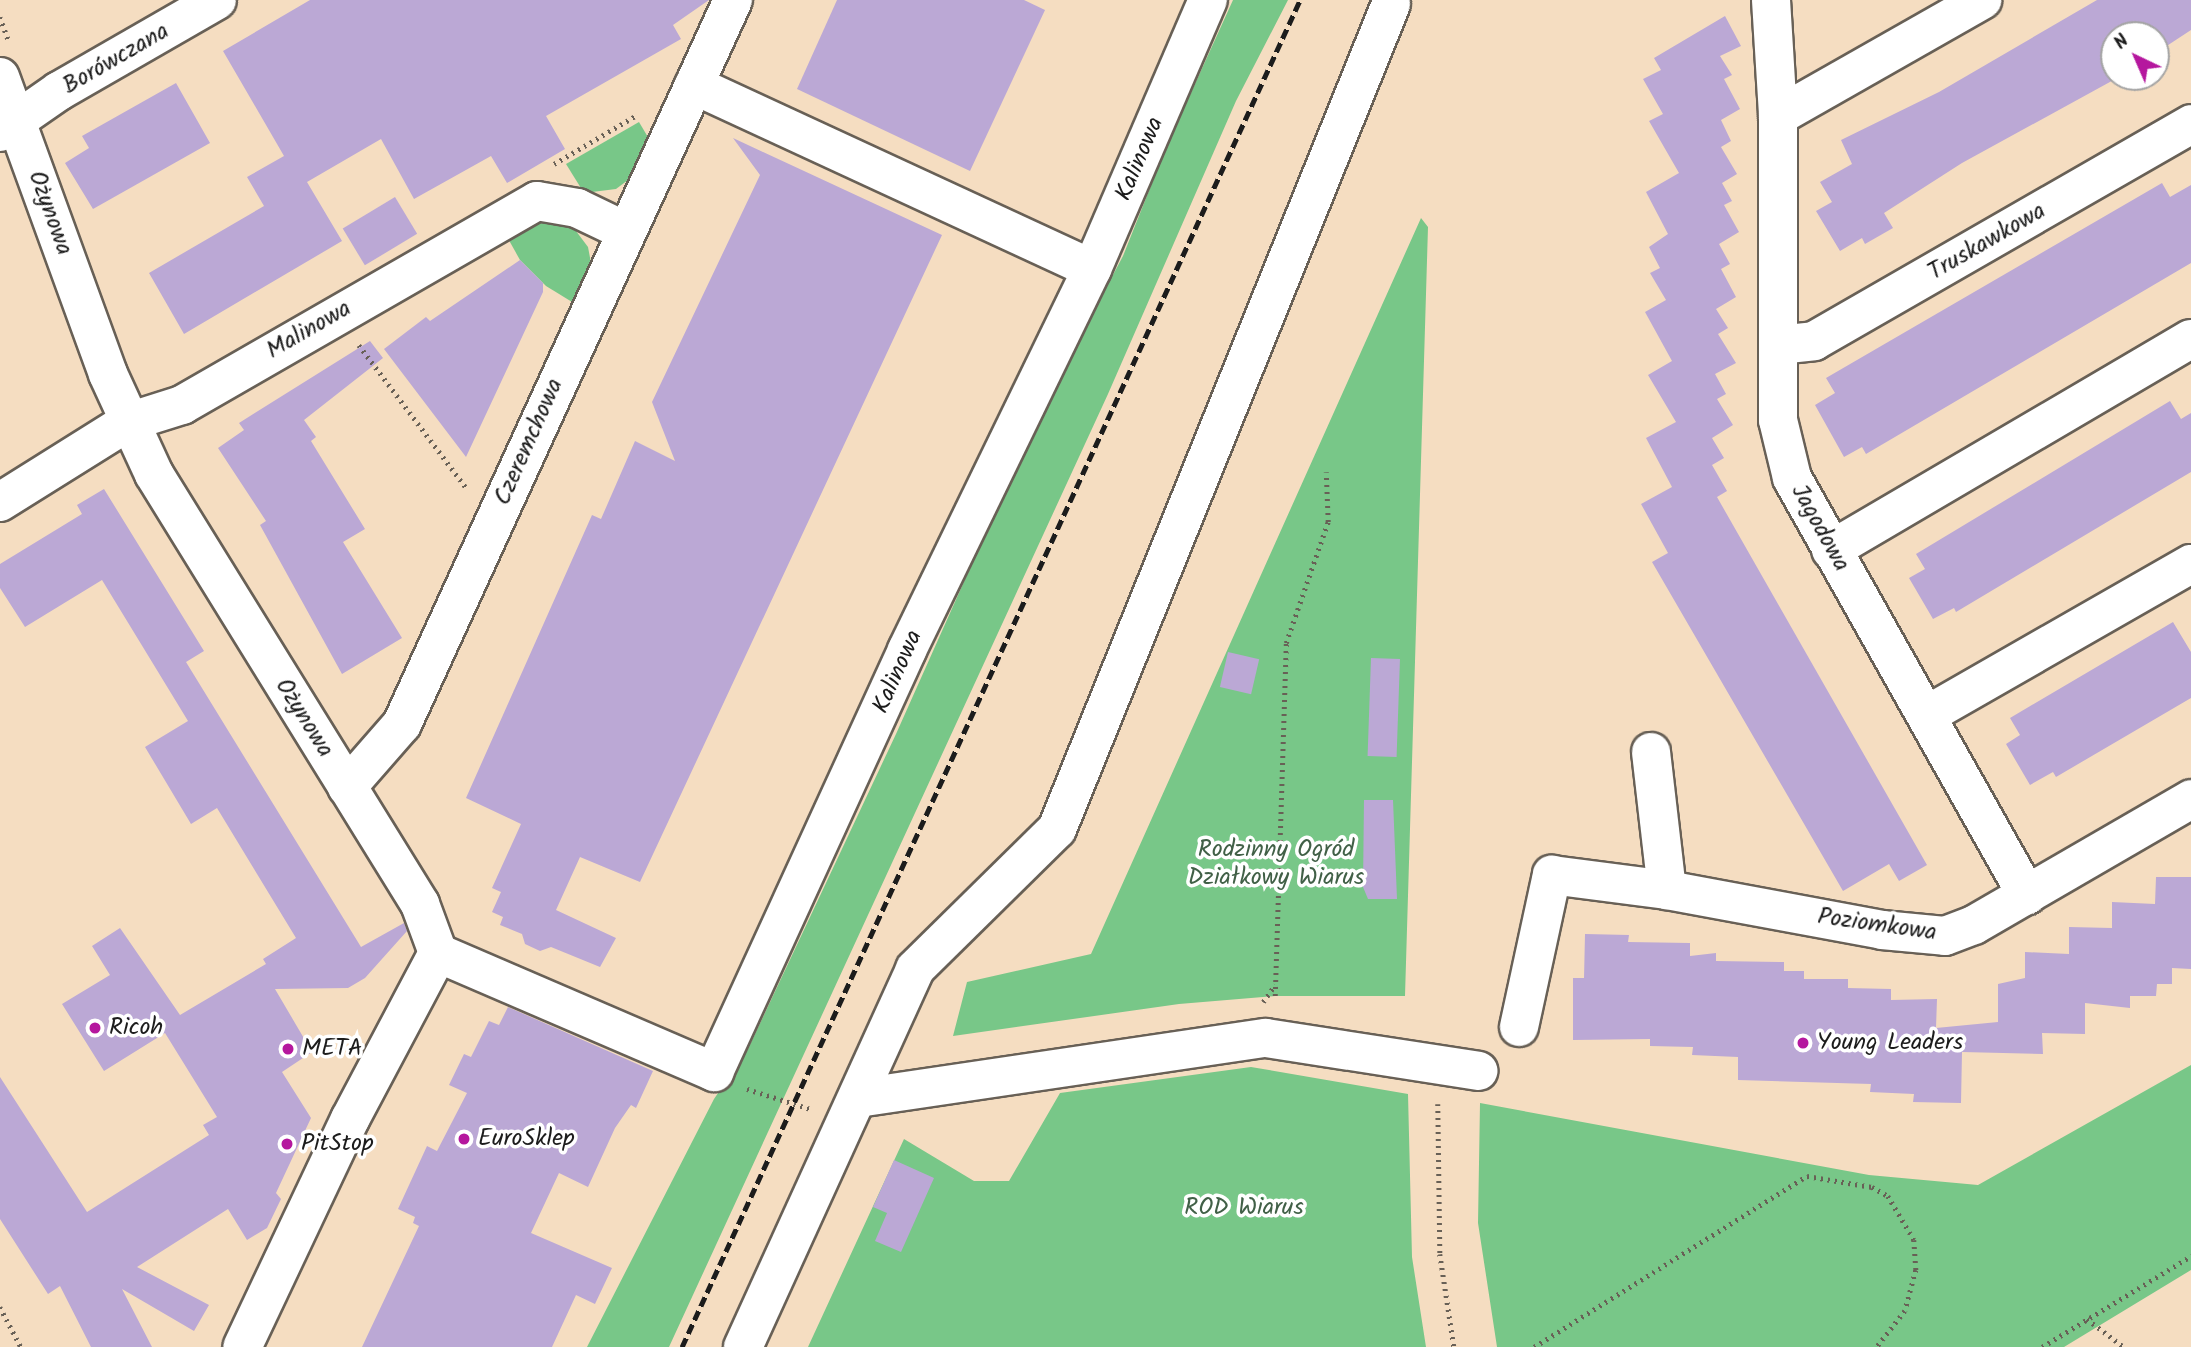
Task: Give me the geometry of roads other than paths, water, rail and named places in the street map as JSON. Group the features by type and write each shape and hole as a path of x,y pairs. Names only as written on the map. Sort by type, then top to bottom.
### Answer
{"street":[{"name":"Borówczana","path":"8,127 217,0"},
{"name":"Czeremchowa","path":"346,788 402,724 625,231 733,0"},
{"name":"Kalinowa","path":"438,953 714,1072 907,650 1092,269 1208,0"},
{"name":"Jagodowa","path":"1772,0 1778,116 1778,420 1792,478 2027,895"},
{"path":"1778,116 1982,0"},
{"path":"743,1347 915,969 1057,829 1391,4"},
{"name":"Ożynowa","path":"0,78 8,127 128,422 154,474 420,904 438,953"},
{"path":"694,85 1092,269"},
{"name":"Truskawkowa","path":"1778,345 1814,341 2191,124"},
{"name":"Malinowa","path":"0,502 128,422 182,405 335,314 537,201 577,208 625,231"},
{"path":"1831,550 2191,339"},
{"path":"1927,715 2191,564"},
{"path":"1651,752 1667,890"},
{"name":"Poziomkowa","path":"1519,1027 1552,875 1667,890 1882,930 1945,936 1975,925 2191,799"},
{"path":"242,1347 350,1119 438,953"},
{"path":"858,1098 1266,1038 1478,1071"}],"railway":[{"path":"682,1347 1300,0"}],"place":[{"name":"Ricoh","path":"95,1028"},
{"name":"Young Leaders","path":"1803,1043"},
{"name":"META","path":"288,1049"},
{"name":"EuroSklep","path":"464,1139"},
{"name":"PitStop","path":"287,1144"}],"park label":[{"name":"Rodzinny Ogród Działkowy Wiarus","path":"1276,864"},
{"name":"ROD Wiarus","path":"1244,1208"}]}
